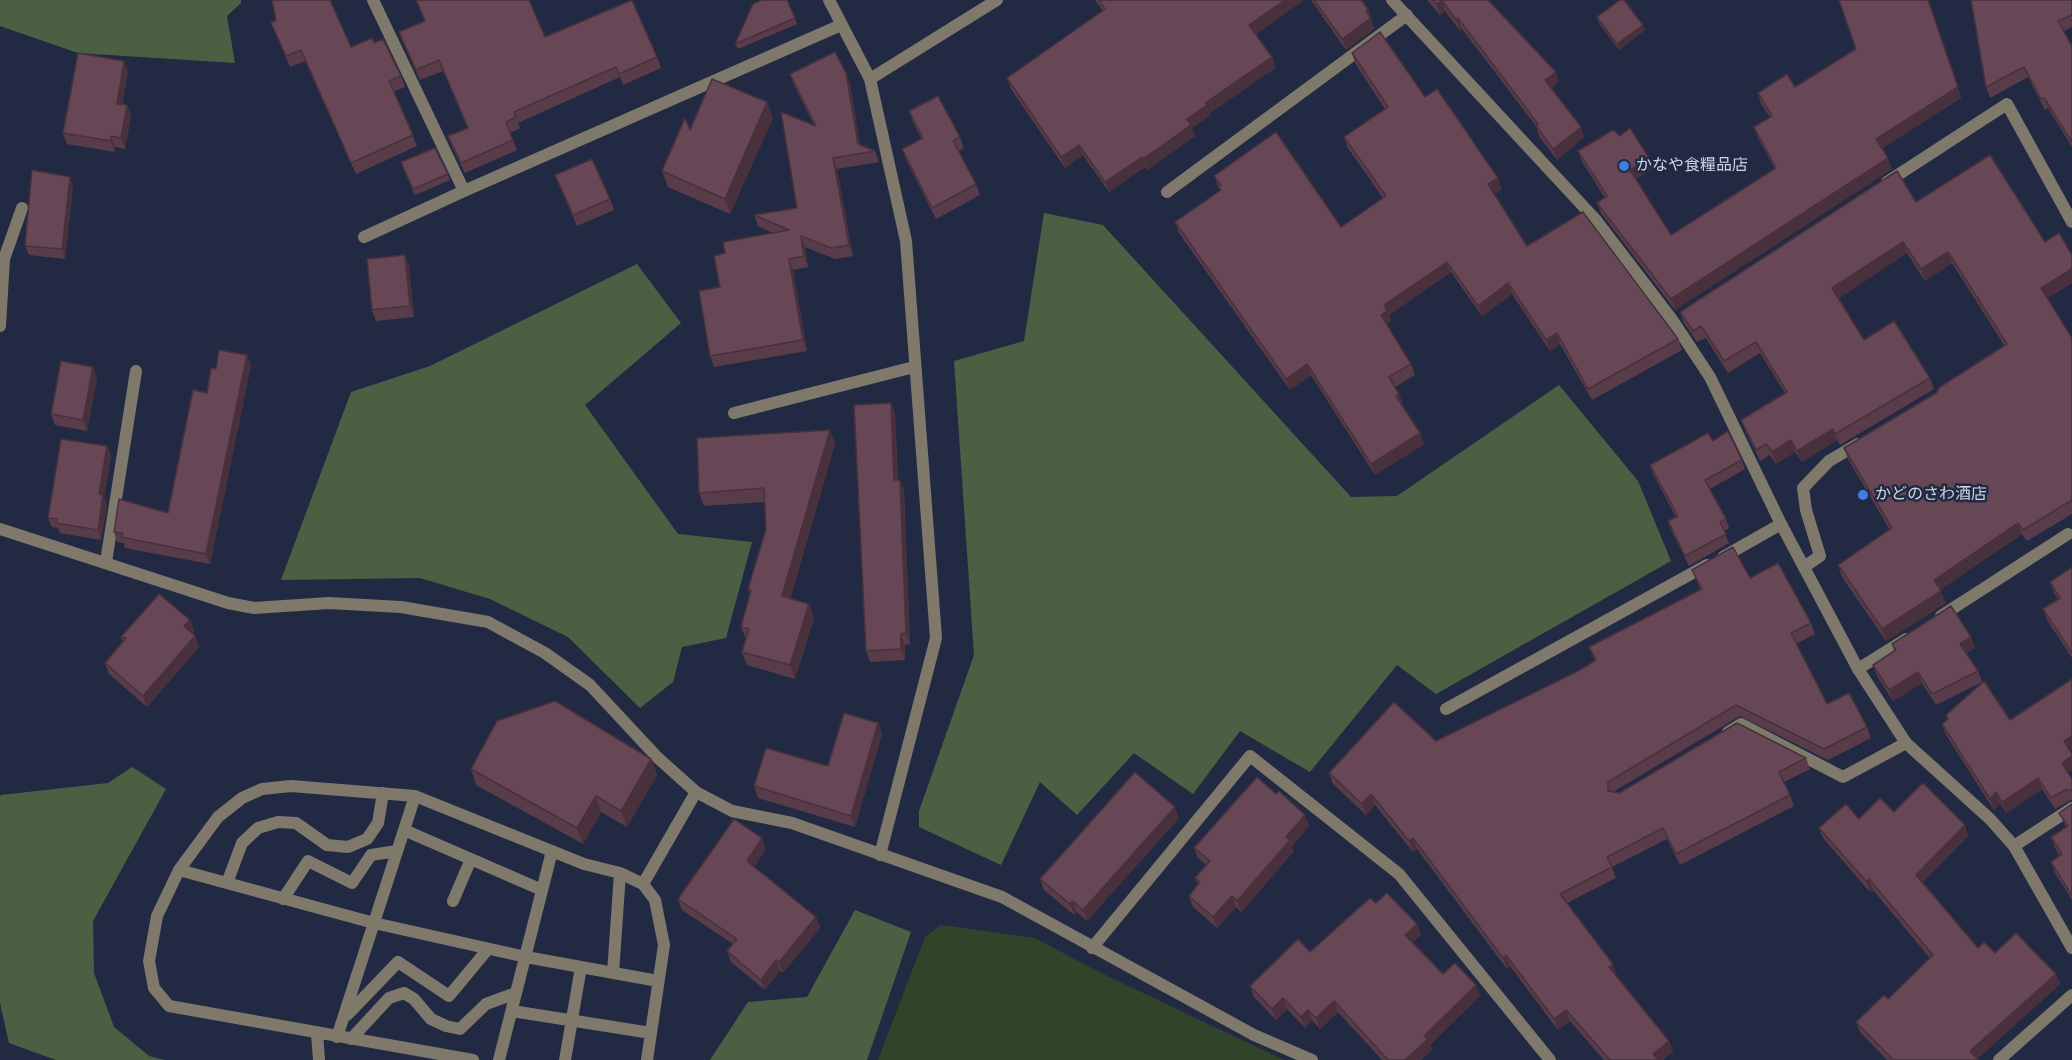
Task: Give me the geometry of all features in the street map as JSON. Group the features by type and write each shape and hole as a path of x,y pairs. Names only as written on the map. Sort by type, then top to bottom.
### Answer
{"street":[{"path":"373,0 464,191"},
{"path":"829,0 870,79 906,241 936,638 880,855"},
{"path":"1392,0 1595,219 1678,318 1710,377 1781,524 1858,669 1906,743 1990,819 2014,846 2072,948"},
{"path":"870,79 990,2"},
{"path":"1167,192 1407,15"},
{"path":"364,237 841,25"},
{"path":"1879,187 2007,104 2072,222"},
{"path":"0,326 4,259 22,208"},
{"path":"734,413 914,367"},
{"path":"106,562 136,371"},
{"path":"1804,567 1820,556 1806,510 1803,488 1829,461 1868,438"},
{"path":"1446,709 1781,524"},
{"path":"0,529 237,605 254,608 329,603 401,607 488,622 545,653 590,685 658,758 696,792 732,811 792,823 1002,897 1254,1035 1312,1060"},
{"path":"1858,669 2068,534"},
{"path":"1720,736 1741,724 1844,777 1906,743"},
{"path":"1092,948 1250,756 1399,873 1550,1060"},
{"path":"473,1060 169,1006 154,988 149,961 157,916 179,870 218,817 242,798 262,789 291,786 415,796 584,864 620,873 643,884 655,900 664,945 647,1060"},
{"path":"643,884 696,792"},
{"path":"227,883 242,843 258,828 278,822 296,824 327,845 348,847 366,839 378,823 383,793"},
{"path":"337,1037 415,796"},
{"path":"2014,846 2072,808"},
{"path":"404,830 542,890"},
{"path":"499,1060 552,851"},
{"path":"284,898 308,861 352,883 371,855 397,852"},
{"path":"453,901 471,859"},
{"path":"179,870 374,923 526,957 658,981"},
{"path":"613,974 620,873"},
{"path":"343,1018 398,962 449,996 488,949"},
{"path":"565,1060 581,968"},
{"path":"351,1039 389,998 404,993 414,999 431,1019 460,1029 486,1004 516,993"},
{"path":"1999,1060 2072,995"},
{"path":"512,1011 651,1033"},
{"path":"317,1033 320,1060"}],"green space":[{"path":"0,0 241,0 241,3 227,16 235,63 78,53 0,26"},
{"path":"1044,213 1103,225 1351,497 1397,496 1559,385 1638,481 1671,561 1436,694 1397,665 1310,772 1240,731 1193,794 1134,753 1077,815 1040,782 1001,865 919,827 919,811 974,655 954,361 1024,341"},
{"path":"637,264 681,323 585,405 678,534 752,542 726,638 682,647 673,682 640,708 568,637 490,599 420,578 281,580 351,392 430,366"},
{"path":"132,767 166,789 93,921 94,973 114,1027 149,1056 165,1060 56,1060 9,1043 0,1003 0,797 1,795 108,783"},
{"path":"855,910 911,932 867,1060 710,1060 748,1002 807,997"},
{"path":"941,925 1035,938 1101,973 1284,1060 878,1060 925,937"}],"building":[{"path":"272,0 330,0 351,47 372,38 374,43 383,39 401,76 389,81 413,135 351,163 301,50 286,56 271,23 276,20"},
{"path":"416,0 529,0 545,37 632,0 657,57 619,74 616,67 514,112 516,117 506,122 513,140 461,163 448,136 468,128 439,60 416,70 399,32 425,21"},
{"path":"762,0 787,0 795,18 735,44 753,4"},
{"path":"1099,0 1285,0 1249,25 1272,57 1205,103 1207,105 1187,119 1191,125 1143,159 1142,157 1105,182 1079,145 1061,157 1007,78 1105,9"},
{"path":"1314,0 1361,0 1371,18 1342,39"},
{"path":"1432,0 1488,0 1556,72 1545,80 1581,127 1553,149 1536,126 1538,124 1458,18 1456,20 1442,1 1437,4"},
{"path":"1620,0 1624,0 1643,25 1617,44 1597,17"},
{"path":"1839,0 1928,0 1958,87 1876,139 1888,158 1671,299 1597,203 1607,196 1578,151 1613,130 1620,136 1630,128 1649,158 1630,170 1671,235 1776,168 1754,127 1772,116 1758,93 1787,74 1795,87 1856,49"},
{"path":"1971,0 2072,0 2072,15 2058,21 2072,46 2072,142 2044,98 2041,99 2024,67 1986,87"},
{"path":"1380,32 1425,97 1437,89 1498,178 1488,184 1527,246 1583,212 1678,339 1588,389 1557,333 1546,340 1508,283 1478,306 1447,262 1384,305 1387,311 1381,315 1411,364 1389,377 1399,394 1396,396 1420,433 1371,464 1307,364 1286,379 1175,222 1221,190 1218,187 1221,185 1214,176 1276,132 1341,227 1386,196 1344,137 1388,107 1352,53"},
{"path":"835,52 846,73 858,144 875,151 833,158 849,245 831,248 801,236 804,256 789,259 803,340 710,356 699,291 720,287 714,256 725,253 723,242 789,230 754,215 797,208 781,112 816,126 790,74"},
{"path":"78,53 124,61 117,104 127,105 121,138 111,136 111,141 63,133"},
{"path":"712,79 767,102 725,199 662,171 685,118 690,130"},
{"path":"938,96 960,137 953,141 976,184 932,208 902,149 923,138 909,111"},
{"path":"435,148 448,174 413,189 401,162"},
{"path":"1990,155 2045,242 2059,233 2072,255 2072,269 2041,288 2072,338 2072,500 2023,530 2018,523 1934,580 1941,591 1882,629 1838,565 1892,528 1844,448 1936,393 1940,387 2007,344 1948,252 1921,269 1903,242 1832,288 1864,340 1894,321 1930,378 1835,434 1833,429 1797,451 1791,440 1772,452 1766,444 1756,450 1741,420 1787,392 1756,342 1724,361 1701,326 1693,331 1680,312 1897,171 1916,202"},
{"path":"592,159 610,199 573,215 555,175"},
{"path":"32,170 70,177 62,249 25,246"},
{"path":"405,255 410,306 372,310 367,259"},
{"path":"219,350 247,355 206,554 121,537 123,533 114,532 119,499 168,513 193,390 207,393 211,368 216,369"},
{"path":"61,361 93,367 83,420 51,414"},
{"path":"891,403 894,480 900,480 906,633 901,634 901,649 866,651 854,405"},
{"path":"830,430 782,596 809,604 790,665 742,652 749,629 741,627 751,590 748,589 766,529 764,488 699,493 697,438"},
{"path":"1728,431 1742,460 1705,480 1726,519 1720,522 1726,534 1685,556 1668,521 1678,516 1650,465 1708,433 1713,441"},
{"path":"61,439 107,446 99,494 103,495 98,530 56,523 57,519 48,518"},
{"path":"1733,547 1750,578 1778,563 1811,623 1791,633 1827,704 1849,693 1867,727 1824,749 1736,705 1608,782 1608,791 1619,793 1737,723 1806,758 1779,772 1790,795 1676,854 1663,828 1607,857 1612,867 1560,894 1613,964 1609,967 1669,1041 1653,1054 1659,1060 1610,1060 1566,1010 1554,1019 1506,955 1503,958 1413,838 1409,841 1371,794 1362,804 1329,773 1394,702 1436,741 1580,670 1596,660 1589,647 1702,589 1692,570"},
{"path":"2072,567 2072,653 2043,609 2060,598 2050,582"},
{"path":"159,594 190,620 184,626 195,636 143,696 105,663 126,638 121,637"},
{"path":"1951,606 1971,637 1960,644 1978,671 1932,694 1918,672 1889,690 1873,665 1896,650 1892,644"},
{"path":"2072,679 2072,736 2064,741 2072,756 2062,763 2072,779 2072,791 2067,789 2051,798 2038,778 2002,802 1996,792 1990,799 1942,724 1948,719 1946,715 1984,681 2010,720"},
{"path":"555,701 651,759 621,811 596,796 577,828 471,769 497,721"},
{"path":"844,713 878,723 851,816 754,786 766,748 828,766"},
{"path":"1135,772 1175,807 1083,910 1073,901 1070,904 1040,879"},
{"path":"1257,777 1276,794 1279,791 1305,815 1286,837 1290,840 1237,901 1232,896 1213,917 1189,896 1200,882 1195,878 1210,861 1194,848"},
{"path":"1923,783 1965,825 1916,875 1978,948 1984,942 1995,953 2016,933 2056,974 1970,1051 1978,1060 1893,1060 1856,1022 1884,995 1888,999 1933,955 1869,879 1866,881 1819,828 1846,804 1859,819 1880,798 1894,812"},
{"path":"2072,804 2072,896 2051,862 2062,854 2051,837 2068,826 2059,813"},
{"path":"734,819 762,838 747,861 816,917 779,962 776,960 761,980 727,951 737,939 678,899"},
{"path":"1387,893 1417,924 1405,935 1443,974 1455,963 1476,985 1424,1036 1428,1039 1405,1060 1388,1060 1334,1001 1316,1018 1308,1010 1301,1017 1283,998 1272,1009 1250,986 1298,939 1310,952 1370,898 1376,903"}],"place":[{"name":"かなや食糧品店","path":"1624,166"},
{"name":"かどのさわ酒店","path":"1863,495"}]}
